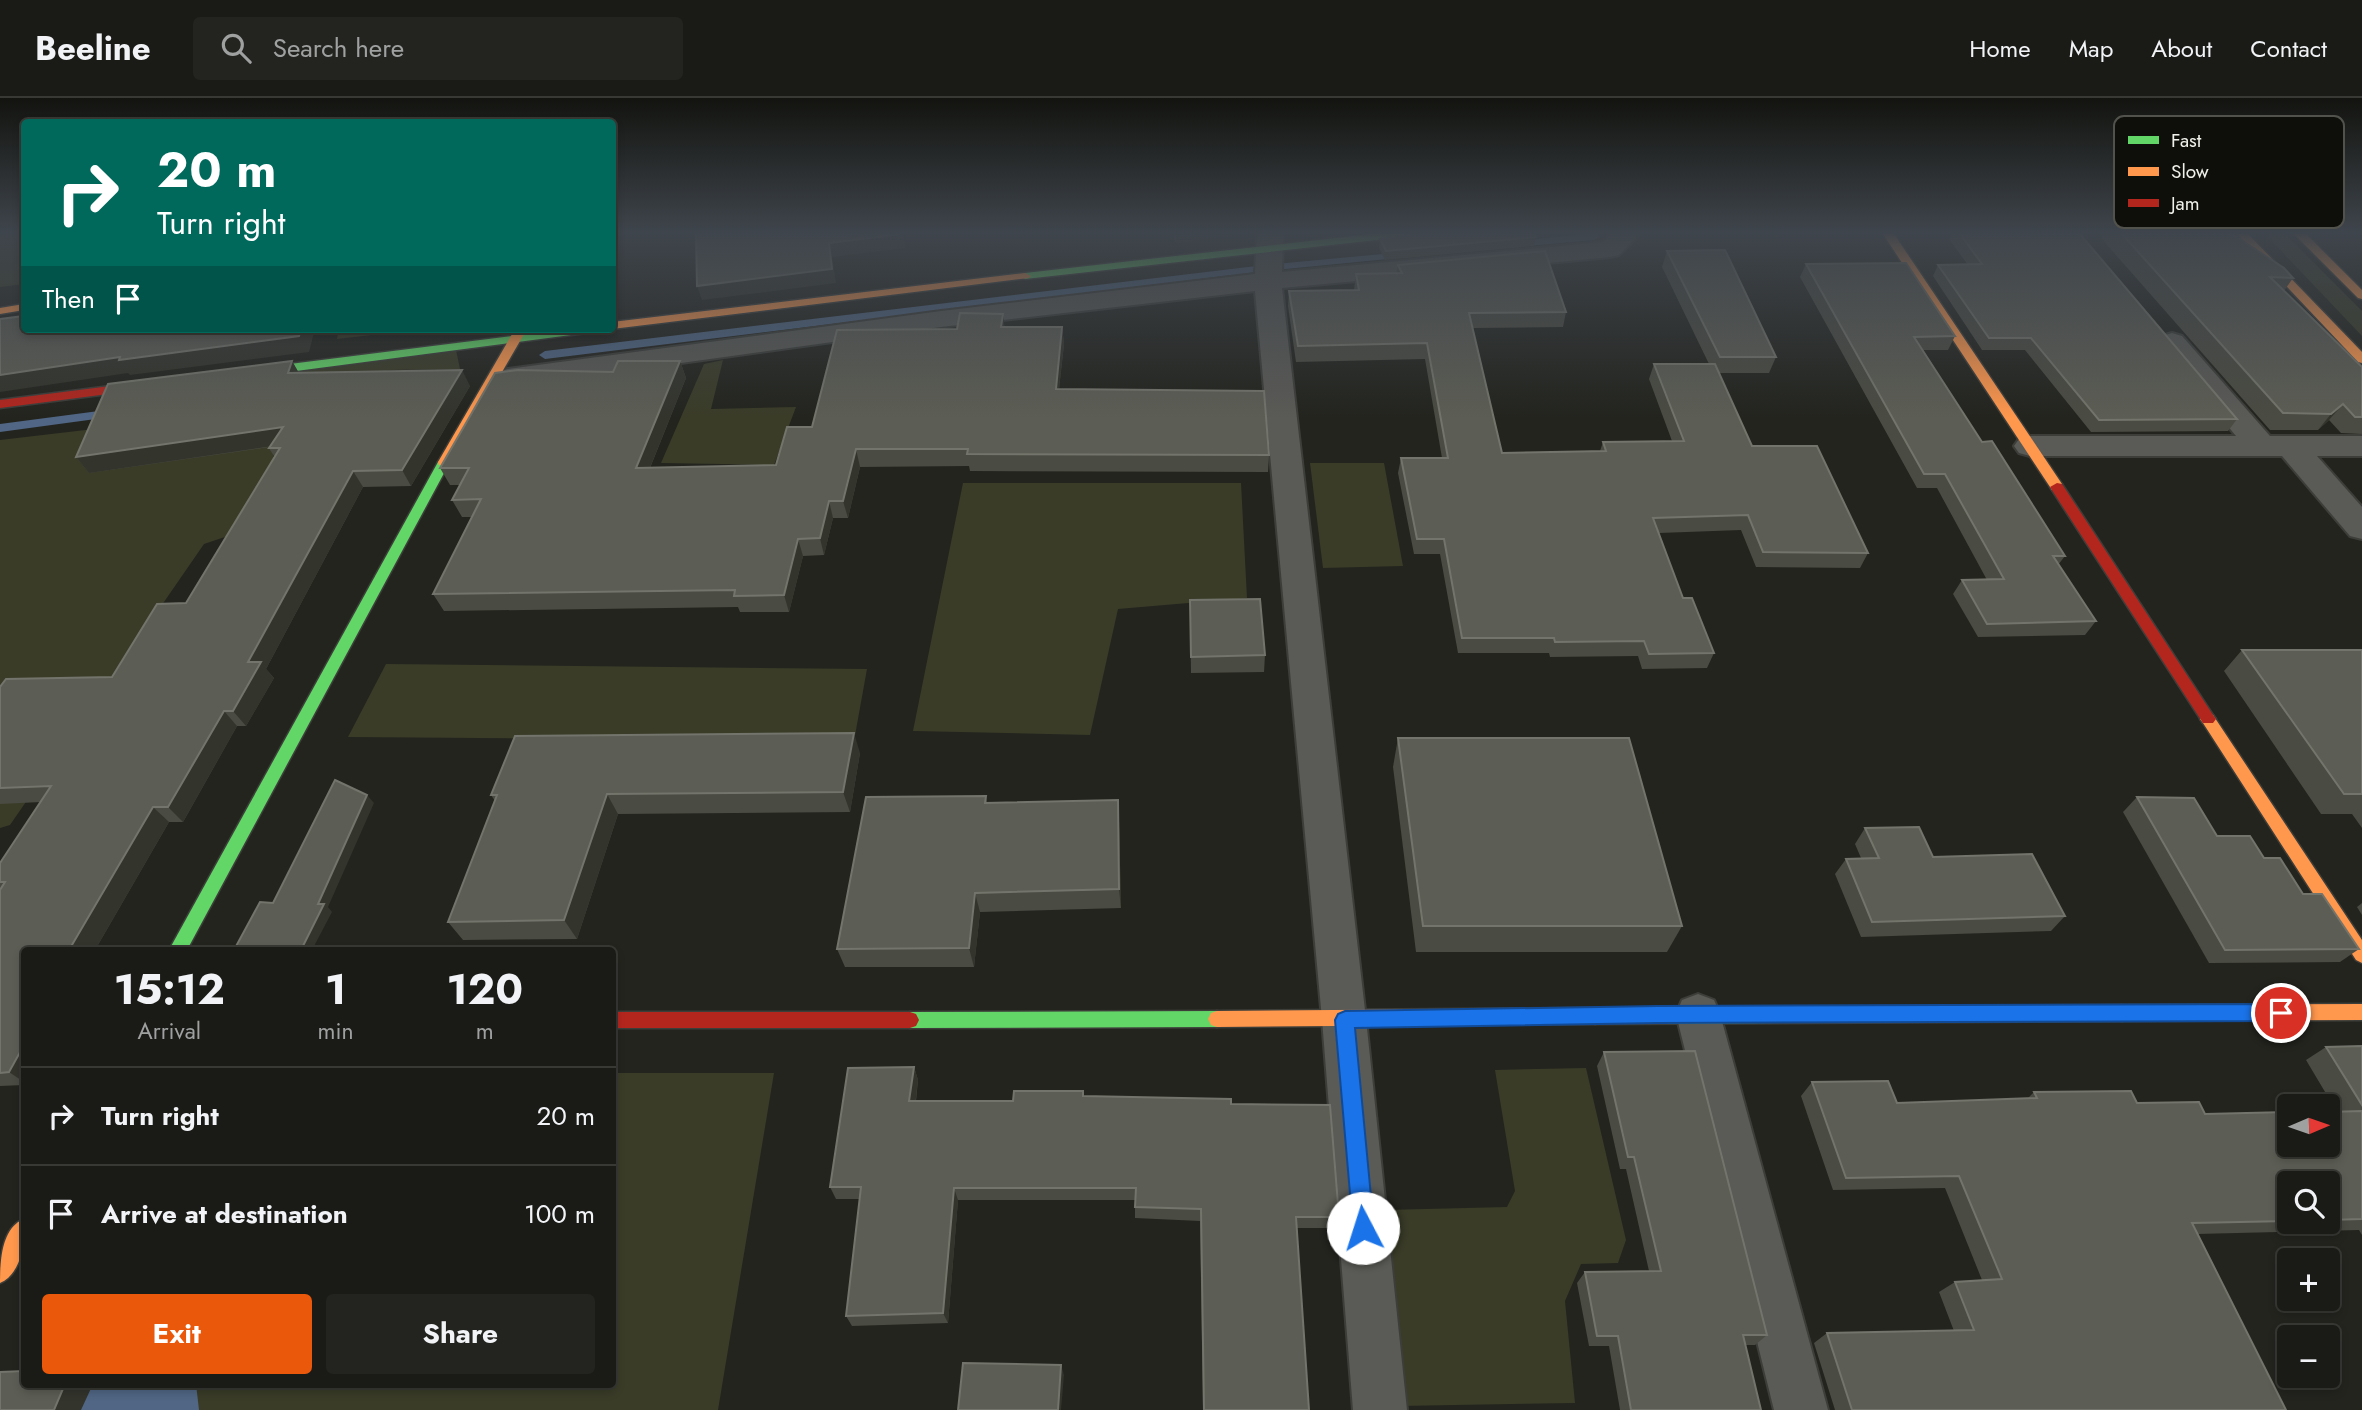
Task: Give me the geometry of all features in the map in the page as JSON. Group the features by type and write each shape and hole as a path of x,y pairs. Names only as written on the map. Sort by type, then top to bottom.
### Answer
{"main road":[{"path":"616,326 893,295"},
{"path":"1929,295 2362,955"},
{"path":"2301,295 2362,359"},
{"path":"0,311 21,308"},
{"path":"180,947 438,472 518,334"},
{"path":"222,376 518,334"},
{"path":"0,404 169,383"},
{"path":"616,1020 1345,1020 1698,1014 2362,1012"},
{"path":"0,1273 21,1234"}],"street":[{"path":"492,380 941,319 1061,295"},
{"path":"1273,295 1345,1020 1380,1410"},
{"path":"2152,319 2276,446 2362,528"},
{"path":"2030,446 2362,446"},
{"path":"1698,1014 1801,1410"}],"green space":[{"path":"2323,295 2346,295 2362,311 2362,336"},
{"path":"338,333 389,333 337,339"},
{"path":"455,345 460,369 390,370 283,396 265,409 284,517 204,544 10,825 0,828 0,440 239,412 238,372"},
{"path":"723,360 711,409 796,407 774,465 661,463 704,364"},
{"path":"1310,463 1384,463 1403,566 1323,568"},
{"path":"963,483 1241,483 1247,598 1118,609 1090,735 913,731"},
{"path":"386,664 867,669 854,741 348,737"},
{"path":"1586,1068 1626,1240 1618,1263 1581,1264 1565,1301 1575,1403 1399,1406 1385,1210 1507,1207 1515,1191 1495,1070"},
{"path":"616,1073 774,1073 718,1410 109,1410 111,1388 616,1388"}],"building":[{"path":"1290,295 1560,295 1566,312 1469,313 1502,453 1606,451 1603,442 1684,441 1654,364 1715,364 1752,446 1817,446 1868,553 1763,552 1748,515 1653,518 1683,598 1692,598 1714,653 1649,654 1644,641 1555,642 1554,638 1462,638 1444,539 1417,539 1401,458 1448,458 1427,343 1298,346"},
{"path":"1689,295 1747,295 1776,357 1720,357"},
{"path":"1824,295 1928,295 1955,336 1914,337 1982,442 1992,441 2065,556 2053,556 2096,621 1987,624 1962,580 2004,579 1945,474 1924,474"},
{"path":"1959,295 2132,295 2237,419 2099,420 2031,338 1989,338"},
{"path":"2177,295 2289,295 2362,367 2362,417 2355,417 2343,404 2331,414 2283,413"},
{"path":"960,313 1003,314 1001,327 1062,327 1056,389 1264,391 1269,455 967,454 968,449 856,449 843,501 829,501 820,538 798,539 784,595 734,596 735,590 433,594 481,499 452,500 469,468 440,468 495,373 518,370 613,372 618,361 680,361 636,468 776,465 787,427 812,427 837,330 957,329"},
{"path":"21,316 21,333 300,333 299,336 119,360 120,357 0,375 0,319"},
{"path":"292,361 288,373 462,370 402,470 353,471 248,662 261,662 233,711 224,711 168,807 153,807 71,947 21,947 21,1050 9,1072 0,1073 0,890 5,882 0,882 0,863 51,786 0,788 0,687 6,679 112,677 157,604 186,603 280,448 269,448 283,427 76,457 108,384"},
{"path":"1260,599 1265,655 1191,657 1190,600"},
{"path":"2242,650 2362,650 2362,794 2344,794"},
{"path":"854,733 843,792 607,794 564,920 448,922 497,795 491,795 515,736"},
{"path":"1398,738 1629,738 1682,926 1423,926"},
{"path":"335,780 367,795 318,904 324,904 302,947 236,947 260,902 273,903"},
{"path":"986,796 985,803 1118,800 1119,889 975,893 969,948 837,949 866,797"},
{"path":"2137,797 2194,798 2217,836 2250,836 2264,858 2280,858 2303,894 2322,894 2359,949 2225,950"},
{"path":"1919,827 1933,857 2032,854 2065,916 1872,922 1846,859 1879,858 1865,828"},
{"path":"2362,1046 2362,1105 2326,1047"},
{"path":"1695,1051 1767,1335 1743,1335 1761,1410 1631,1410 1618,1336 1597,1336 1585,1272 1661,1271 1634,1157 1628,1157 1604,1052"},
{"path":"914,1067 909,1101 1013,1101 1014,1091 1083,1091 1083,1096 1231,1099 1231,1104 1330,1105 1339,1217 1296,1217 1309,1410 1204,1410 1201,1209 1135,1207 1136,1188 954,1188 943,1313 846,1316 861,1187 830,1187 848,1068"},
{"path":"1888,1081 1897,1103 2037,1098 2034,1092 2131,1091 2137,1103 2199,1102 2205,1114 2277,1112 2277,1157 2340,1157 2340,1112 2362,1111 2362,1219 2340,1220 2340,1171 2277,1171 2277,1221 2192,1223 2286,1410 1852,1410 1827,1333 1974,1330 1955,1282 2002,1279 1959,1176 1846,1178 1812,1082"},
{"path":"963,1363 1061,1365 1058,1410 958,1410"},
{"path":"21,1371 21,1388 63,1388 54,1410 0,1410 0,1372"}],"waterway":[{"path":"545,355 1040,295"},
{"path":"0,428 114,413"},
{"path":"129,1388 131,1410"}],"traffic: fast":[{"path":"242,374 563,333"},
{"path":"180,947 444,462"},
{"path":"1595,1016 2122,1013"},
{"path":"910,1020 1217,1019"}],"traffic: slow":[{"path":"616,326 866,295"},
{"path":"1929,295 2057,487"},
{"path":"2301,295 2362,359"},
{"path":"0,311 21,308"},
{"path":"444,462 519,333"},
{"path":"2208,719 2362,955"},
{"path":"2122,1013 2362,1012"},
{"path":"1217,1019 1595,1016"},
{"path":"0,1273 21,1234"}],"traffic: jam":[{"path":"0,404 158,384"},
{"path":"2057,487 2208,719"},
{"path":"616,1020 910,1020"}],"route":[{"path":"1363,1228 1345,1020 1658,1015 2281,1013"}]}
